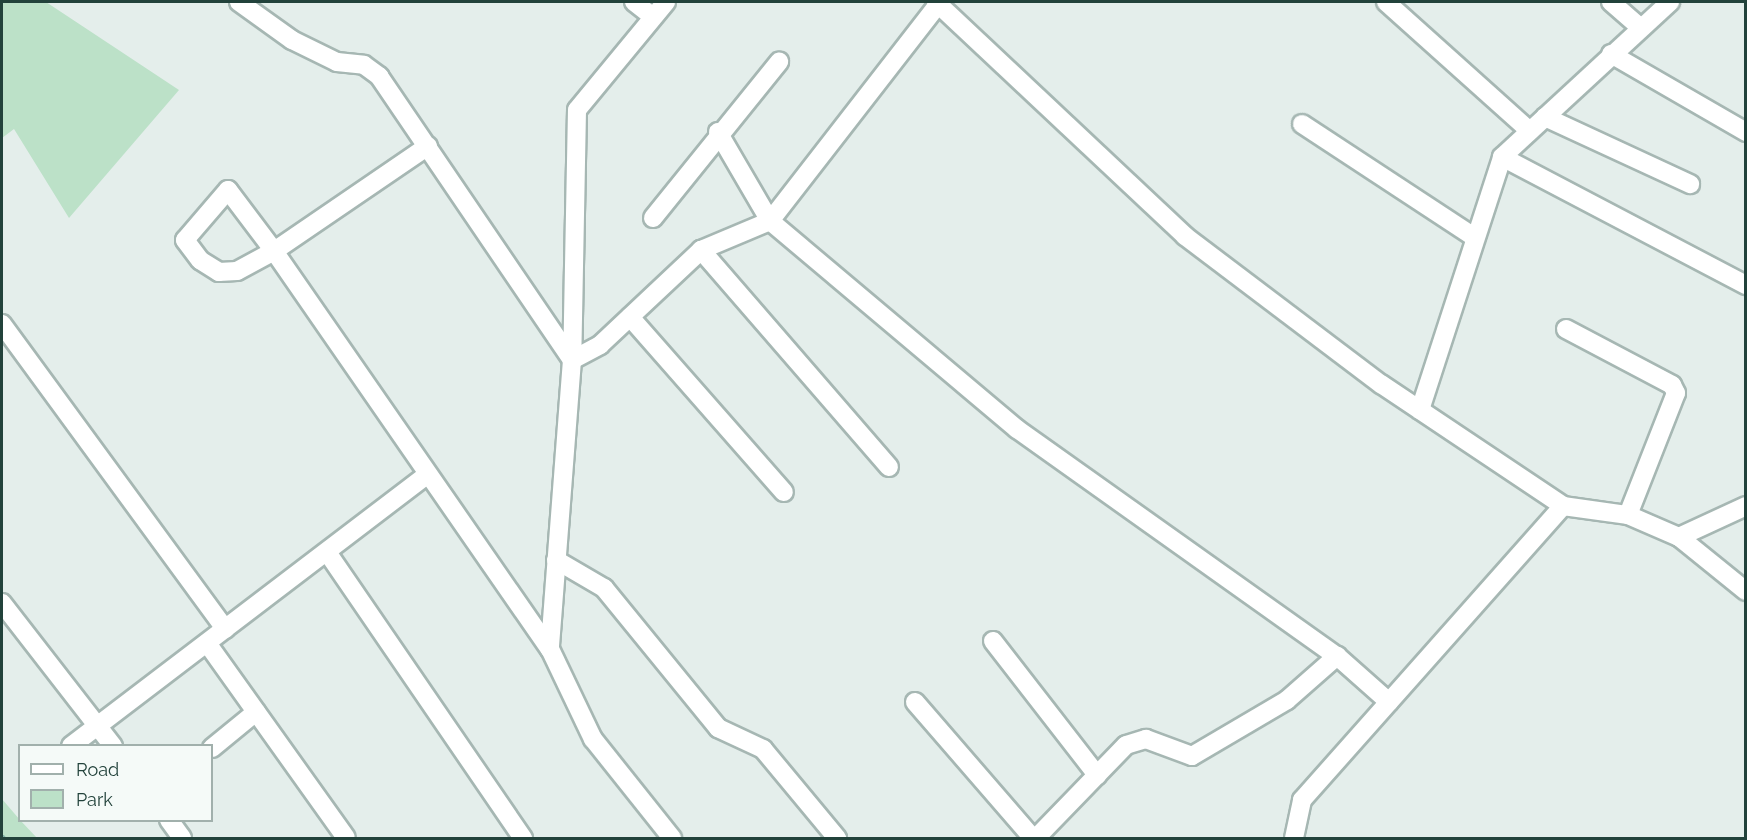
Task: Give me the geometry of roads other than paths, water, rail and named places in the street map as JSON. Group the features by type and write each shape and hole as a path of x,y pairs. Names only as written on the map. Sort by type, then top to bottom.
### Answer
{"street":[{"path":"239,2 291,40 337,62 364,65 380,76 572,360"},
{"path":"634,2 653,17"},
{"path":"550,649 572,360 578,110 666,2"},
{"path":"572,360 600,345 701,250 770,221 938,2 1185,236 1420,410 1563,506 1628,515 1679,537 1746,591"},
{"path":"1386,2 1530,131"},
{"path":"1611,2 1640,27"},
{"path":"1420,410 1474,237 1502,157 1640,27 1670,2"},
{"path":"1611,54 1746,132"},
{"path":"653,218 718,132 779,62"},
{"path":"1545,117 1690,184"},
{"path":"1302,124 1474,237"},
{"path":"718,132 770,221 1017,429 1337,656 1389,702"},
{"path":"428,146 274,251 237,271 219,272 200,260 185,240 228,190 274,251 427,475 550,649 593,739 672,838"},
{"path":"1502,157 1746,285"},
{"path":"701,250 889,467"},
{"path":"630,317 784,492"},
{"path":"2,324 225,629"},
{"path":"1566,329 1672,385 1676,393 1628,515"},
{"path":"73,744 427,475"},
{"path":"1294,838 1302,800 1563,506"},
{"path":"1679,537 1746,506"},
{"path":"327,552 523,838"},
{"path":"556,560 604,588 718,728 763,749 837,838"},
{"path":"2,603 112,744"},
{"path":"993,641 1098,775"},
{"path":"207,643 346,838"},
{"path":"915,702 1035,838 1126,745 1146,739 1179,755 1213,747 1287,700 1337,656"},
{"path":"213,747 256,712"},
{"path":"170,822 182,838"}]}
